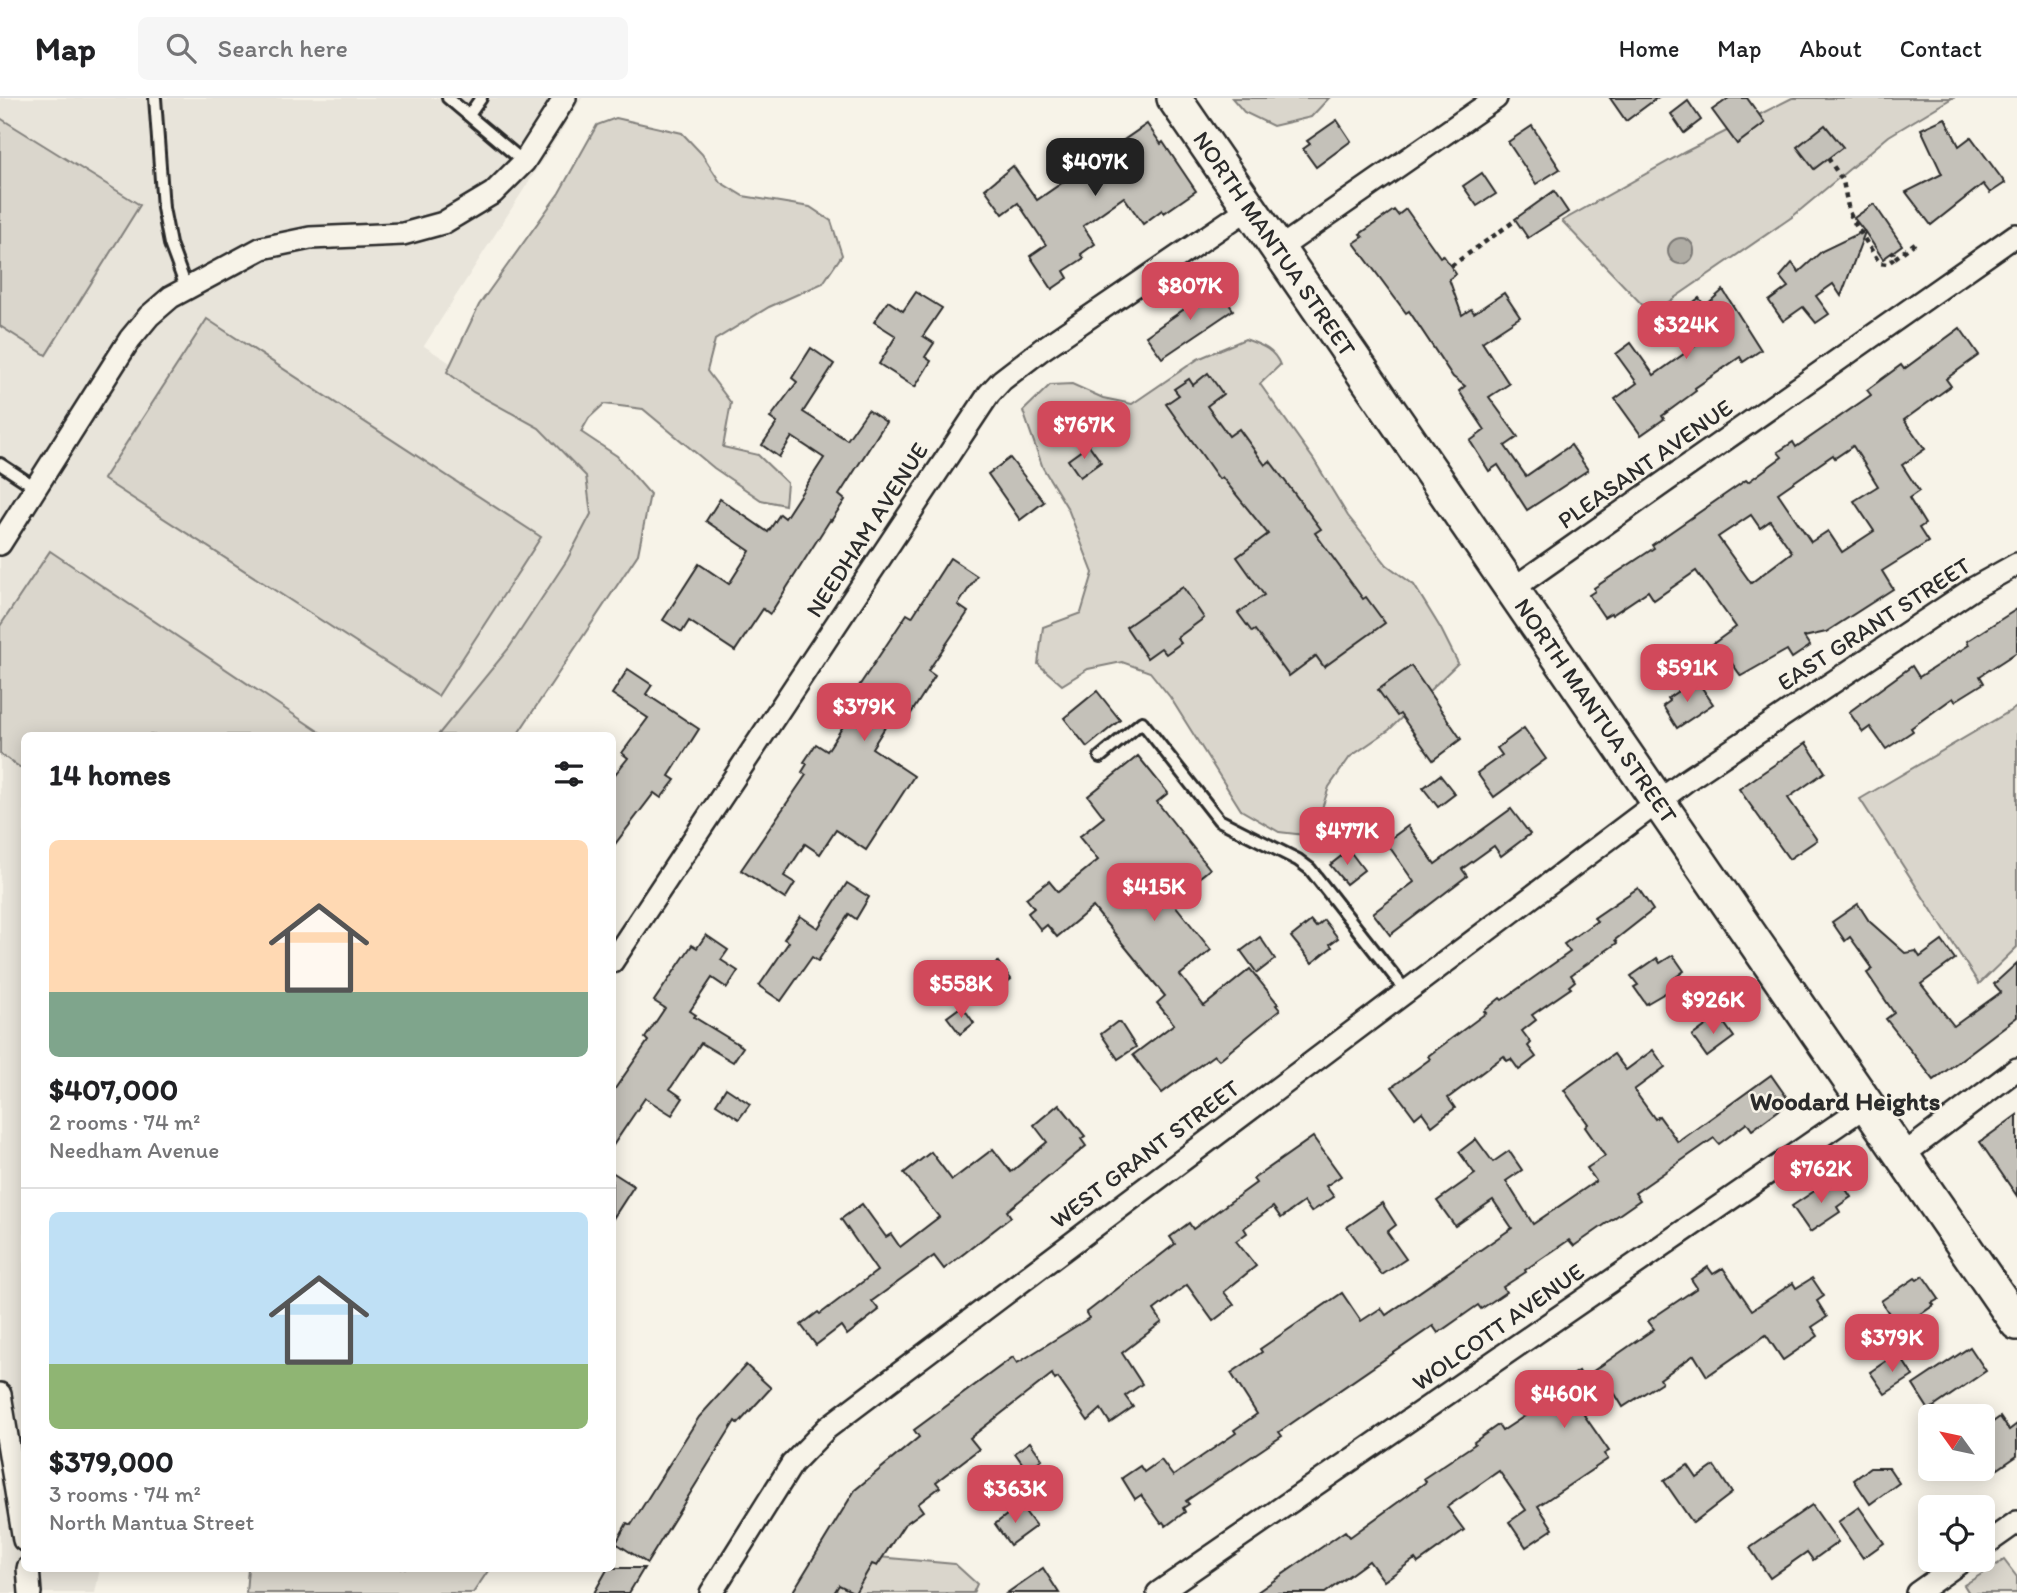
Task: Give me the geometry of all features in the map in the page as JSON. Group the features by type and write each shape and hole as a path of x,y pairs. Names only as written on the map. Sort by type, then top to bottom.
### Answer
{"main road":[{"name":"NORTH MANTUA STREET","path":"1174,98 1511,590 2009,1305"}],"street":[{"path":"0,544 130,339 149,316 186,288 262,248 310,238 403,234 443,223 493,193 524,162 565,98"},
{"path":"1277,250 1496,98"},
{"name":"NEEDHAM AVENUE","path":"616,956 989,394 1002,380 1041,350 1249,208"},
{"name":"PLEASANT AVENUE","path":"1511,590 2016,235"},
{"name":"EAST GRANT STREET","path":"1658,802 1693,775 1975,588 2017,564"},
{"name":"WEST GRANT STREET","path":"712,1593 792,1464 827,1428 1658,802"},
{"path":"1903,1155 2017,1069"},
{"name":"WOLCOTT AVENUE","path":"1158,1593 1868,1104"},
{"path":"0,1394 21,1522"},
{"path":"1995,1538 2017,1522"},
{"path":"28,1572 30,1593"},
{"path":"1917,1593 1947,1572"}],"lane":[{"path":"155,98 163,208 170,244 186,288"},
{"path":"448,98 524,162"},
{"path":"469,115 481,98"},
{"path":"0,464 35,486"},
{"path":"1100,757 1142,722 1219,820 1298,860 1310,869 1406,991"}],"path":[{"path":"1828,158 1843,181 1849,212 1880,263 1887,264 1915,243"},
{"path":"1451,266 1516,220"},
{"path":"1893,252 1895,258"}],"shaded area":[{"path":"0,98 582,98 424,346 633,481 467,732 21,732 21,1572 99,1572 95,1593 0,1593"},
{"path":"1232,98 1329,98 1311,117 1273,126 1244,112"},
{"path":"1792,98 1952,98 1889,136 1792,217 1651,314 1562,221 1685,152"},
{"path":"0,118 140,205 46,355 0,326"},
{"path":"616,118 682,133 702,154 720,182 743,196 810,207 831,221 842,255 823,283 769,307 715,340 707,371 731,403 723,447 758,455 787,483 785,505 761,500 714,468 643,409 604,404 589,418 581,432 617,456 650,494 638,554 519,732 440,732 509,648 567,560 591,514 586,476 539,428 473,392 447,372 479,305 559,193 597,125"},
{"path":"1681,238 1690,242 1694,251 1690,260 1681,264 1672,260 1668,251 1672,242"},
{"path":"207,319 541,537 438,696 103,479"},
{"path":"1245,339 1266,348 1274,355 1280,365 1260,384 1314,460 1348,516 1387,565 1414,585 1458,663 1389,730 1350,757 1329,787 1313,836 1279,832 1241,810 1170,697 1150,672 1122,662 1088,669 1062,685 1038,664 1043,627 1081,613 1093,573 1068,509 1043,468 1023,411 1050,385 1072,384 1103,398 1132,404 1198,359"},
{"path":"50,551 320,732 21,732 21,768 0,754 0,626"},
{"path":"2017,707 2017,947 1979,984 1860,799"},
{"path":"845,1554 955,1564 977,1584 973,1593 832,1593"},
{"path":"2004,1560 2017,1577 2017,1593 1969,1593 1964,1585 1985,1572 1995,1572 1995,1566"},
{"path":"248,1572 487,1572 473,1593 246,1593"}],"building":[{"path":"1610,98 1657,98 1626,121"},
{"path":"1729,98 1747,98 1765,123 1737,144 1712,110"},
{"path":"1688,101 1701,120 1684,133 1671,114"},
{"path":"1945,118 1959,146 1971,137 2005,183 1990,193 1983,184 1931,225 1906,192 1942,174 1921,129"},
{"path":"1337,120 1351,141 1316,167 1303,149 1310,144 1307,141"},
{"path":"1147,124 1161,144 1163,142 1196,191 1143,224 1124,197 1083,226 1095,244 1081,254 1084,258 1064,271 1068,278 1052,289 1030,256 1046,245 1018,203 1003,214 985,189 1013,166 1037,200"},
{"path":"1825,125 1843,147 1814,169 1797,147"},
{"path":"1532,126 1560,169 1536,184 1508,142"},
{"path":"1482,173 1496,194 1477,206 1463,186"},
{"path":"1554,191 1568,212 1528,238 1515,219"},
{"path":"1874,204 1902,245 1883,259 1865,232 1841,296 1833,284 1816,296 1829,314 1816,323 1803,307 1783,321 1769,301 1788,287 1780,277 1792,263 1799,272 1822,251 1864,231 1854,218"},
{"path":"1406,209 1440,257 1443,255 1456,274 1449,279 1462,315 1471,309 1474,313 1504,293 1520,317 1482,342 1509,384 1489,397 1518,437 1505,446 1526,476 1571,445 1588,470 1527,510 1498,465 1489,471 1470,441 1485,430 1459,391 1465,386 1453,377 1409,311 1406,313 1354,243 1363,237 1360,234 1394,210 1398,215"},
{"path":"1217,286 1233,310 1162,358 1146,336"},
{"path":"1723,290 1761,350 1743,362 1740,357 1695,388 1696,391 1662,416 1664,419 1641,435 1615,399 1637,383 1616,354 1631,343 1654,375 1695,346 1673,318 1699,298 1705,306"},
{"path":"916,292 942,308 923,336 934,343 925,357 931,361 915,387 879,364 896,336 874,322 888,301 903,311"},
{"path":"1960,328 1979,355 1946,379 1951,386 1904,420 1925,449 1902,465 1919,491 1909,498 1925,524 1919,528 1928,542 1882,571 1893,589 1826,632 1804,637 1810,646 1792,658 1787,650 1741,676 1731,662 1703,682 1688,662 1736,627 1696,571 1654,600 1648,591 1612,615 1611,613 1604,617 1589,595 1595,591 1594,588 1654,548 1652,545 1782,457 1778,452 1793,442 1796,447 1871,395 1867,390 1901,365 1904,369","holes":["1853,446 1878,486 1854,501 1874,531 1842,552 1828,531 1811,542 1778,493 1833,455 1835,458","1751,515 1760,528 1770,521 1792,552 1751,583 1718,537"]},
{"path":"811,348 834,364 803,412 847,440 868,410 886,422 839,495 845,500 770,614 763,609 735,651 689,621 682,632 663,620 699,564 729,584 750,551 706,521 720,499 768,532 780,514 785,518 824,458 792,437 779,457 762,445 777,423 770,418 797,382 792,378"},
{"path":"1208,373 1223,394 1207,406 1229,436 1239,429 1265,465 1270,461 1321,529 1315,533 1363,599 1366,597 1385,623 1324,667 1316,656 1289,676 1255,630 1252,632 1238,613 1264,595 1237,557 1268,534 1222,477 1219,479 1166,404 1179,395 1174,389 1189,379 1193,385"},
{"path":"1089,445 1101,462 1080,477 1068,460"},
{"path":"1010,458 1044,502 1020,520 988,474"},
{"path":"950,558 977,576 958,605 968,612 928,671 935,676 908,718 896,710 872,748 914,776 866,850 836,830 820,854 805,844 784,876 795,883 785,899 741,870 806,775 802,772 807,764 804,762 816,744 827,751 849,717 843,713 859,686 907,614 912,617"},
{"path":"1183,587 1204,618 1177,638 1181,643 1166,654 1161,648 1147,658 1126,627"},
{"path":"2017,609 2017,652 1980,676 1984,683 1955,701 1953,698 1886,749 1870,727 1863,732 1849,712 1912,666 1919,677 1969,645 1967,641"},
{"path":"1411,666 1461,739 1433,760 1400,714 1397,716 1378,690"},
{"path":"628,669 652,685 646,694 699,729 669,776 675,780 661,798 654,793 616,843 616,773 628,758 622,753 648,718 612,694"},
{"path":"1696,679 1713,704 1677,728 1663,706 1670,701 1668,698"},
{"path":"1097,691 1120,720 1087,747 1064,718"},
{"path":"1524,728 1546,759 1494,797 1477,773 1502,755 1497,748"},
{"path":"1806,743 1825,772 1788,798 1817,840 1789,859 1739,789"},
{"path":"1138,756 1168,793 1157,802 1210,869 1171,900 1211,950 1180,975 1204,1006 1250,969 1280,1010 1219,1060 1214,1055 1162,1093 1133,1055 1174,1024 1157,1003 1165,996 1093,907 1057,937 1047,925 1041,930 1028,913 1034,908 1026,898 1049,881 1058,892 1098,860 1079,837 1104,817 1088,796"},
{"path":"1440,775 1455,794 1438,807 1423,788"},
{"path":"1511,809 1530,834 1501,856 1494,846 1462,869 1467,876 1390,935 1373,913 1414,882 1386,842 1408,826 1435,864"},
{"path":"1349,850 1364,870 1346,884 1330,865"},
{"path":"847,883 869,897 856,919 849,914 818,961 812,957 781,1001 759,986 789,942 784,939 800,916 818,928"},
{"path":"1638,888 1653,910 1615,940 1617,943 1571,975 1575,981 1569,986 1571,988 1532,1015 1536,1020 1522,1031 1531,1043 1528,1046 1536,1057 1519,1070 1511,1059 1507,1061 1504,1056 1448,1098 1455,1108 1432,1126 1422,1112 1415,1118 1392,1087 1486,1013 1484,1011 1500,998 1502,1000 1570,952 1564,944 1597,921 1594,918"},
{"path":"1858,904 1869,921 1905,953 1916,951 1920,957 1942,941 1955,959 1921,984 1954,1026 2001,992 1994,984 2017,963 2017,1017 1934,1080 1886,1019 1894,1013 1867,973 1873,969 1850,937 1845,941 1832,922"},
{"path":"1324,920 1338,938 1330,944 1332,947 1312,963 1291,937 1311,921 1316,927"},
{"path":"706,935 728,950 721,960 738,971 727,988 712,978 690,1011 696,1015 694,1017 743,1047 733,1062 701,1043 670,1089 683,1098 672,1115 645,1098 616,1141 616,1087 648,1041 645,1038 665,1008 654,1001 692,945 697,948"},
{"path":"1260,937 1275,959 1257,973 1241,951"},
{"path":"1673,955 1684,971 1672,980 1677,986 1646,1004 1634,987 1638,985 1631,976 1657,958 1660,963"},
{"path":"998,962 1011,979 996,991 983,974"},
{"path":"962,1006 974,1023 960,1034 947,1017"},
{"path":"1719,1016 1734,1037 1707,1057 1692,1036"},
{"path":"1120,1022 1136,1047 1118,1059 1101,1034"},
{"path":"1653,1050 1665,1067 1634,1090 1655,1119 1659,1116 1678,1142 1771,1075 1790,1102 1752,1130 1747,1123 1719,1144 1714,1138 1635,1193 1640,1200 1574,1246 1569,1240 1525,1270 1526,1272 1503,1287 1506,1292 1481,1309 1478,1305 1438,1333 1433,1326 1279,1432 1282,1436 1186,1501 1189,1504 1183,1508 1185,1512 1166,1526 1141,1495 1135,1499 1122,1478 1140,1466 1144,1472 1161,1460 1173,1476 1236,1433 1234,1430 1257,1414 1231,1373 1262,1352 1260,1349 1342,1293 1361,1321 1381,1308 1386,1315 1512,1228 1493,1200 1455,1226 1437,1201 1475,1174 1459,1152 1476,1139 1493,1162 1509,1151 1522,1170 1506,1181 1533,1224 1596,1181 1587,1168 1605,1156 1585,1127 1588,1124 1564,1090 1614,1054 1626,1070"},
{"path":"726,1088 750,1104 739,1119 716,1104"},
{"path":"1059,1104 1085,1136 1081,1139 1086,1146 1007,1211 1011,1217 944,1269 934,1256 872,1301 879,1310 847,1335 841,1326 816,1345 801,1325 877,1271 841,1219 862,1204 886,1237 891,1234 900,1247 939,1217 904,1173 931,1152 952,1180 993,1149 1011,1172 1047,1142 1034,1125"},
{"path":"2017,1115 2017,1196 1980,1142"},
{"path":"1313,1137 1341,1176 1326,1186 1334,1197 1311,1212 1304,1202 1281,1218 1273,1207 1244,1228 1247,1233 1236,1241 1256,1266 1224,1292 1234,1305 1213,1321 1187,1285 1154,1310 1162,1322 1122,1353 1142,1384 1125,1396 1133,1407 1110,1423 1101,1409 1088,1421 1058,1378 1055,1380 1052,1374 970,1438 979,1449 936,1482 940,1487 918,1504 923,1511 904,1525 877,1566 872,1564 855,1593 839,1585 834,1593 792,1593 855,1490 919,1437 914,1430 1013,1357 1017,1363 1021,1361 1089,1318 1086,1313 1175,1244 1170,1237 1189,1223 1193,1229 1256,1183 1253,1179"},
{"path":"616,1175 634,1186 616,1214"},
{"path":"1839,1179 1851,1197 1837,1207 1840,1212 1810,1232 1792,1206 1822,1186 1825,1189"},
{"path":"1382,1203 1396,1225 1387,1232 1406,1259 1382,1275 1347,1227"},
{"path":"1708,1267 1713,1274 1723,1268 1752,1310 1793,1283 1796,1288 1812,1278 1824,1296 1817,1301 1827,1317 1812,1327 1818,1336 1783,1360 1766,1335 1707,1376 1694,1355 1660,1379 1662,1382 1623,1407 1615,1394 1584,1415 1609,1451 1604,1454 1608,1459 1538,1506 1553,1529 1526,1547 1509,1522 1526,1510 1499,1471 1447,1507 1464,1530 1418,1563 1415,1559 1384,1581 1369,1561 1325,1593 1256,1593 1345,1531 1350,1537 1426,1482 1424,1478 1498,1425 1502,1431 1549,1400 1563,1389 1559,1384 1579,1371 1582,1376 1586,1376 1654,1329 1648,1321 1697,1288 1691,1279"},
{"path":"1923,1276 1939,1299 1899,1329 1881,1301 1915,1278 1917,1280"},
{"path":"1970,1347 1986,1371 1938,1404 1925,1404 1913,1385"},
{"path":"1898,1353 1913,1376 1885,1394 1870,1372"},
{"path":"746,1365 771,1388 738,1424 735,1421 647,1563 616,1543 627,1523 631,1525 699,1417"},
{"path":"2000,1417 2009,1430 2017,1424 2017,1456 1998,1469 1995,1464 1995,1421"},
{"path":"1030,1442 1042,1459 1027,1470 1015,1453"},
{"path":"1688,1465 1697,1478 1714,1466 1732,1493 1693,1523 1664,1481"},
{"path":"1870,1468 1889,1468 1899,1483 1870,1504 1854,1480"},
{"path":"1020,1505 1036,1526 1010,1545 995,1524"},
{"path":"1812,1505 1838,1542 1813,1560 1807,1552 1770,1578 1750,1548"},
{"path":"1859,1507 1884,1543 1863,1558 1838,1522"},
{"path":"616,1568 644,1568 629,1593 594,1593 606,1572 616,1572"},
{"path":"1043,1568 1059,1593 1007,1593"}],"district":[{"name":"Woodard Heights","path":"1845,1101"}]}
